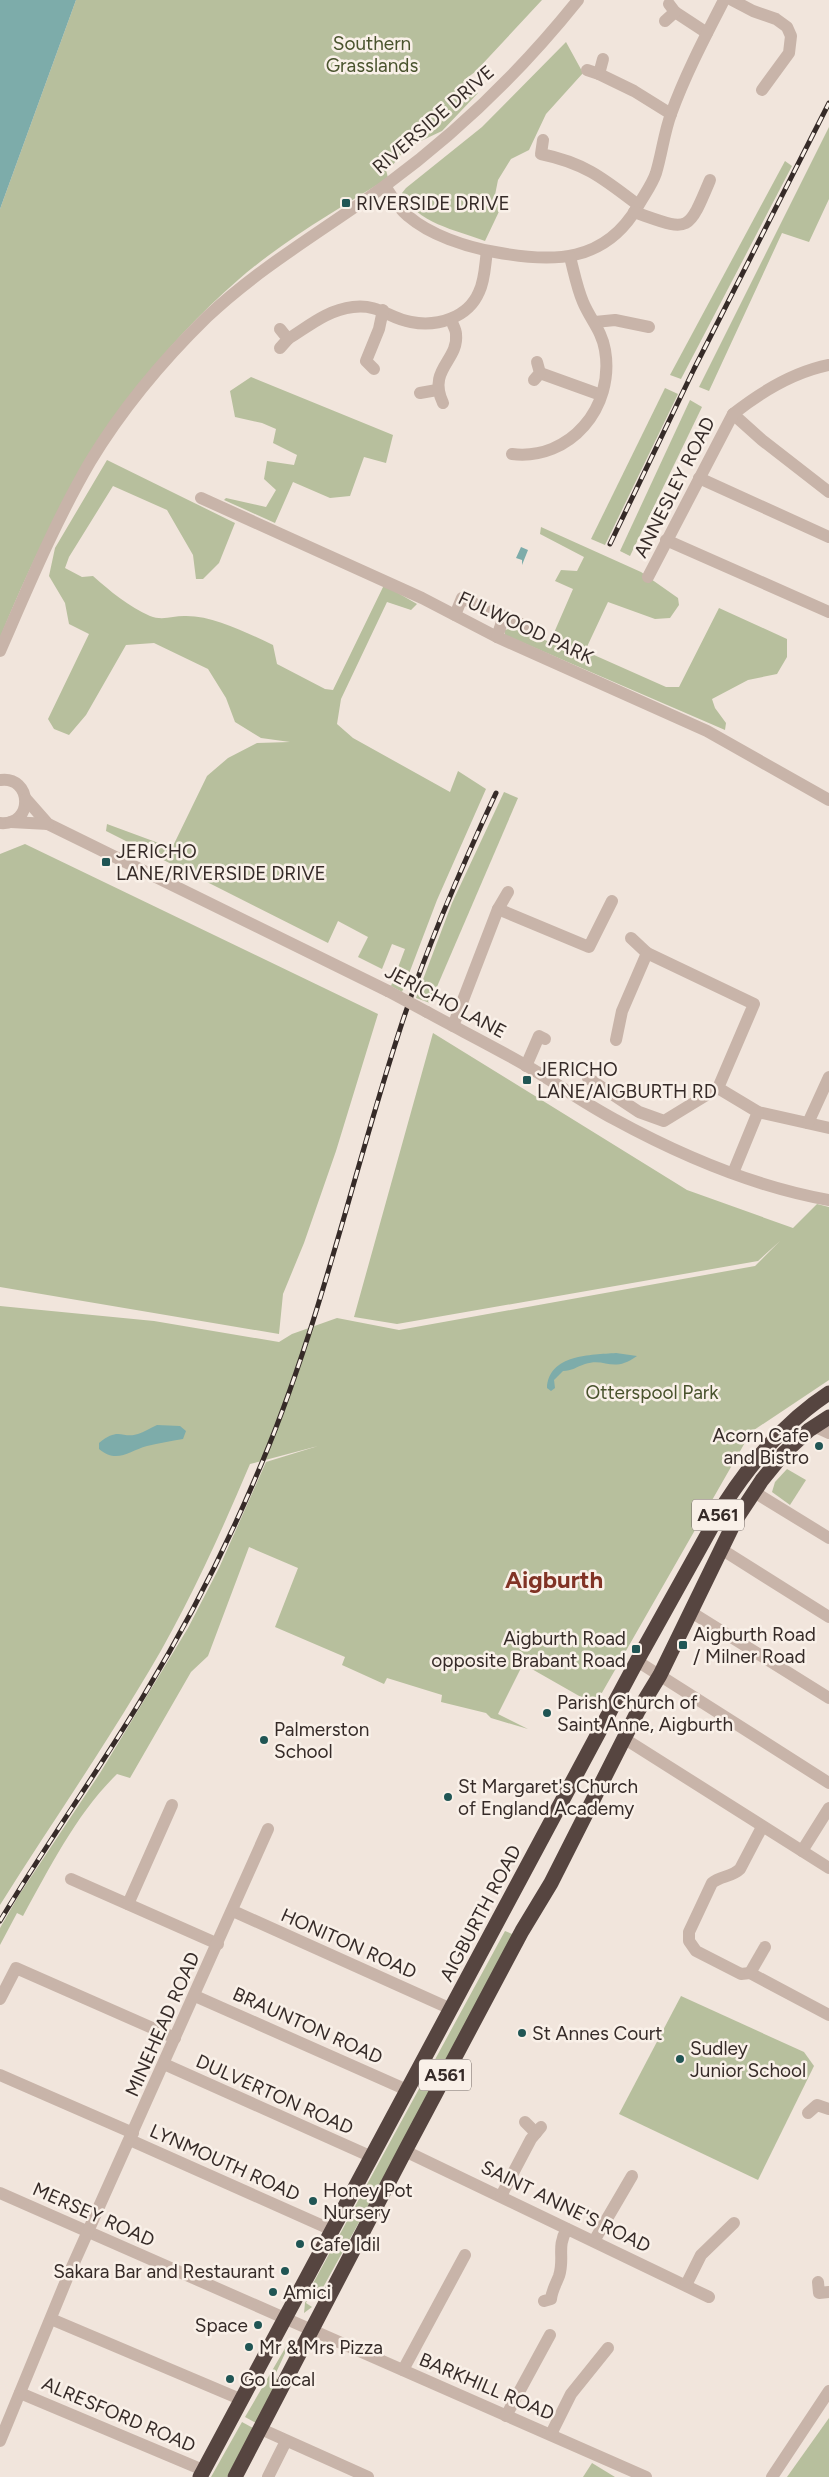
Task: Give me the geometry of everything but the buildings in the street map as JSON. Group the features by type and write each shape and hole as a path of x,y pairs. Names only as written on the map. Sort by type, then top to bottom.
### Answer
{"highway":[{"name":"AIGBURTH ROAD","path":"202,2474 240,2399 372,2157 637,1661 725,1503 742,1478 777,1436 829,1393"},
{"name":"A561","path":"235,2477 405,2151 522,1931 551,1883 660,1675 721,1549 754,1492 784,1453 809,1430 829,1417"}],"street":[{"name":"RIVERSIDE DRIVE","path":"0,651 64,511 90,462 114,427 171,354 246,283 288,251 385,186 457,128 524,63 578,0"},
{"path":"385,186 401,210 418,224 434,233 487,251 525,257 570,258 596,248 609,240 636,208 656,173 671,114 707,33 724,0"},
{"path":"732,0 752,11 776,19 787,27 791,36 789,52 761,94"},
{"path":"665,21 672,8 707,33"},
{"path":"603,59 593,72 634,91 671,114"},
{"path":"543,140 536,154 575,163 590,169 636,208 675,226 682,225 693,218 712,177"},
{"path":"283,339 337,310 367,306 383,310 410,322 431,323 451,319 469,307 479,292 487,251"},
{"path":"510,454 529,456 543,453 555,450 572,440 591,416 601,395 605,379 606,351 595,322 583,301 570,258"},
{"path":"365,366 383,310"},
{"path":"443,403 436,390 441,370 456,344 456,333 451,319"},
{"path":"595,322 615,320 649,328"},
{"path":"829,365 814,368 788,379 750,401 733,414 762,440 829,492"},
{"path":"537,372 601,395"},
{"path":"420,393 436,390"},
{"name":"ANNESLEY ROAD","path":"648,577 733,414"},
{"path":"699,478 829,537"},
{"name":"FULWOOD PARK","path":"201,498 455,615 497,637 707,731 829,800"},
{"path":"666,540 829,612"},
{"path":"455,615 462,598 480,606"},
{"path":"497,637 498,613 533,630"},
{"name":"JERICHO LANE","path":"1,778 17,784 26,799 48,824 388,990 526,1066 613,1118 660,1142 733,1173 801,1196 829,1200"},
{"path":"4,824 22,813 26,799"},
{"name":"JERICHO LANE","path":"4,824 48,824"},
{"path":"453,1026 498,909 508,892"},
{"path":"498,909 589,947 612,901"},
{"path":"588,1078 639,1112 664,1121 718,1088 754,1004 647,953 631,938"},
{"path":"616,1040 622,1011 647,953"},
{"path":"526,1066 539,1035"},
{"path":"808,1123 829,1077"},
{"path":"718,1088 758,1112 829,1128"},
{"path":"733,1173 758,1112"},
{"path":"809,1430 818,1428 829,1433"},
{"path":"754,1492 829,1538"},
{"path":"721,1549 829,1617"},
{"path":"691,1612 829,1698"},
{"path":"637,1661 829,1783"},
{"path":"625,1739 829,1868"},
{"path":"128,1904 172,1805"},
{"path":"802,1851 829,1808"},
{"path":"762,1826 740,1869 736,1873 716,1879 712,1883 689,1932 688,1942 696,1952 741,1974 750,1973 829,2015"},
{"name":"MINEHEAD ROAD","path":"0,2441 88,2233 268,1829"},
{"path":"70,1878 218,1944"},
{"name":"HONITON ROAD","path":"232,1911 450,2009"},
{"path":"750,1973 765,1947"},
{"path":"0,1999 16,1968 175,2038"},
{"name":"BRAUNTON ROAD","path":"195,1996 407,2090"},
{"name":"DULVERTON ROAD","path":"164,2064 372,2157"},
{"name":"LYNMOUTH ROAD","path":"0,2075 332,2230"},
{"path":"808,2113 817,2104 829,2109"},
{"path":"501,2196 539,2130 525,2122"},
{"name":"SAINT ANNE'S ROAD","path":"405,2151 567,2229 594,2240 710,2298"},
{"path":"594,2240 632,2176"},
{"name":"MERSEY ROAD","path":"0,2193 312,2330"},
{"path":"686,2285 701,2255 734,2223"},
{"path":"544,2301 551,2299 554,2285 559,2275 560,2240 567,2229"},
{"path":"403,2370 465,2255"},
{"path":"818,2282 819,2294 829,2292"},
{"path":"51,2319 240,2399"},
{"name":"BARKHILL ROAD","path":"312,2330 646,2477"},
{"path":"506,2416 550,2335"},
{"path":"552,2434 571,2394 608,2348"},
{"path":"772,2477 829,2391"},
{"name":"ALRESFORD ROAD","path":"20,2393 202,2474"},
{"path":"261,2430 368,2477"},
{"path":"268,2477 286,2442"}],"green space":[{"name":"Southern Grasslands","path":"76,0 542,0 475,72 464,80 478,93 442,131 406,148 392,166 384,161 388,178 311,226 256,265 198,318 161,358 128,400 98,444 70,491 21,588 0,638 0,209"},
{"path":"566,42 583,73 546,114 529,150 511,159 498,180 495,195 504,201 485,241 438,224 417,212 402,193 406,188 482,127"},
{"path":"829,127 829,199 809,242 782,233 709,391 699,387"},
{"path":"785,161 792,166 681,379 670,375"},
{"path":"251,377 393,435 386,463 364,457 350,496 330,498 293,482 275,523 224,500 226,498 266,507 276,490 264,479 267,461 294,465 297,455 273,443 276,429 262,423 235,417 230,391"},
{"path":"665,388 678,394 605,545 591,539"},
{"path":"690,400 702,407 630,556 620,551"},
{"path":"107,460 235,523 219,563 203,579 196,579 193,555 167,510 113,486 69,557 65,568 82,577 93,576 127,603 150,616 163,618 195,616 241,630 273,645 277,664 325,689 333,690 384,585 417,604 411,610 387,602 341,699 337,724 353,738 450,792 458,771 486,789 437,900 402,992 391,986 405,949 392,944 382,969 358,957 368,937 338,921 328,943 106,831 107,824 172,848 207,776 228,758 257,743 290,742 261,738 235,722 226,698 208,669 154,643 126,645 86,715 69,735 54,729 48,719 89,634 69,624 65,603 49,576 55,548"},
{"path":"541,527 641,572 678,598 679,605 670,618 655,619 608,602 585,651 666,687 679,687 719,608 787,639 787,657 777,674 748,680 712,699 715,708 726,723 725,730 505,635 505,630 512,628 550,642 573,589 555,581 561,570 577,571 584,557 540,534"},
{"path":"504,792 518,798 430,1003 416,998 452,903"},
{"path":"25,844 378,1014 336,1151 304,1243 283,1294 279,1334 0,1287 0,854"},
{"name":"Otterspool Park","path":"433,1033 687,1190 793,1228 817,1204 829,1207 829,1380 751,1432 595,1705 523,1664 498,1714 528,1729 491,1718 486,1713 441,1702 442,1695 387,1678 384,1684 342,1665 345,1657 275,1627 298,1568 249,1547 208,1656 191,1672 130,1778 117,1774 89,1806 65,1841 23,1916 17,1913 0,1945 0,1928 19,1895 100,1773 188,1628 219,1568 266,1462 318,1446 250,1464 198,1580 169,1636 103,1745 0,1905 0,1306 154,1321 279,1342 292,1334 337,1318 399,1330 755,1266 780,1241 758,1261 397,1324 354,1317"},
{"path":"787,1469 806,1480 790,1505 772,1492 775,1482"},
{"path":"505,1931 517,1936 315,2302 318,2292 312,2290 306,2303 312,2307 304,2313 305,2303 310,2289"},
{"path":"681,1996 804,2052 814,2066 758,2180 619,2114"},
{"path":"287,2345 288,2347 274,2377 279,2380 256,2423 245,2417"},
{"path":"829,2418 829,2477 787,2477"},
{"path":"242,2422 253,2428 227,2477 211,2477"},
{"path":"592,2463 615,2477 583,2477"}],"water":[{"path":"0,0 76,0 0,209"},
{"path":"521,547 528,550 522,565 522,560 516,558"},
{"path":"616,1353 637,1356 621,1364 592,1362 572,1370 563,1371 554,1380 555,1388 551,1391 547,1388 555,1368 563,1363 573,1358"},
{"path":"157,1425 180,1426 186,1431 183,1439 147,1446 123,1455 112,1456 99,1449 99,1443 111,1435 138,1434"}],"railway":[{"path":"610,544 694,369 829,103"},
{"path":"0,1921 160,1669 203,1589 243,1507 278,1423 298,1367 334,1253 384,1080 412,994 446,906 496,793"}],"place":[{"name":"RIVERSIDE DRIVE","path":"346,203"},
{"name":"JERICHO LANE/RIVERSIDE DRIVE","path":"106,862"},
{"name":"JERICHO LANE/AIGBURTH RD","path":"527,1080"},
{"name":"Acorn Cafe and Bistro","path":"819,1446"},
{"name":"Aigburth Road / Milner Road","path":"683,1645"},
{"name":"Aigburth Road opposite Brabant Road","path":"636,1649"},
{"name":"Parish Church of Saint Anne, Aigburth","path":"547,1713"},
{"name":"Palmerston School","path":"264,1740"},
{"name":"St Margaret's Church of England Academy","path":"448,1797"},
{"name":"St Annes Court","path":"522,2033"},
{"name":"Sudley Junior School","path":"680,2059"},
{"name":"Honey Pot Nursery","path":"313,2201"},
{"name":"Cafe Idil","path":"300,2244"},
{"name":"Sakara Bar and Restaurant","path":"285,2271"},
{"name":"Amici","path":"273,2292"},
{"name":"Space","path":"258,2325"},
{"name":"Mr & Mrs Pizza","path":"249,2347"},
{"name":"Go Local","path":"230,2379"}],"district":[{"name":"Aigburth","path":"554,1580"}]}
